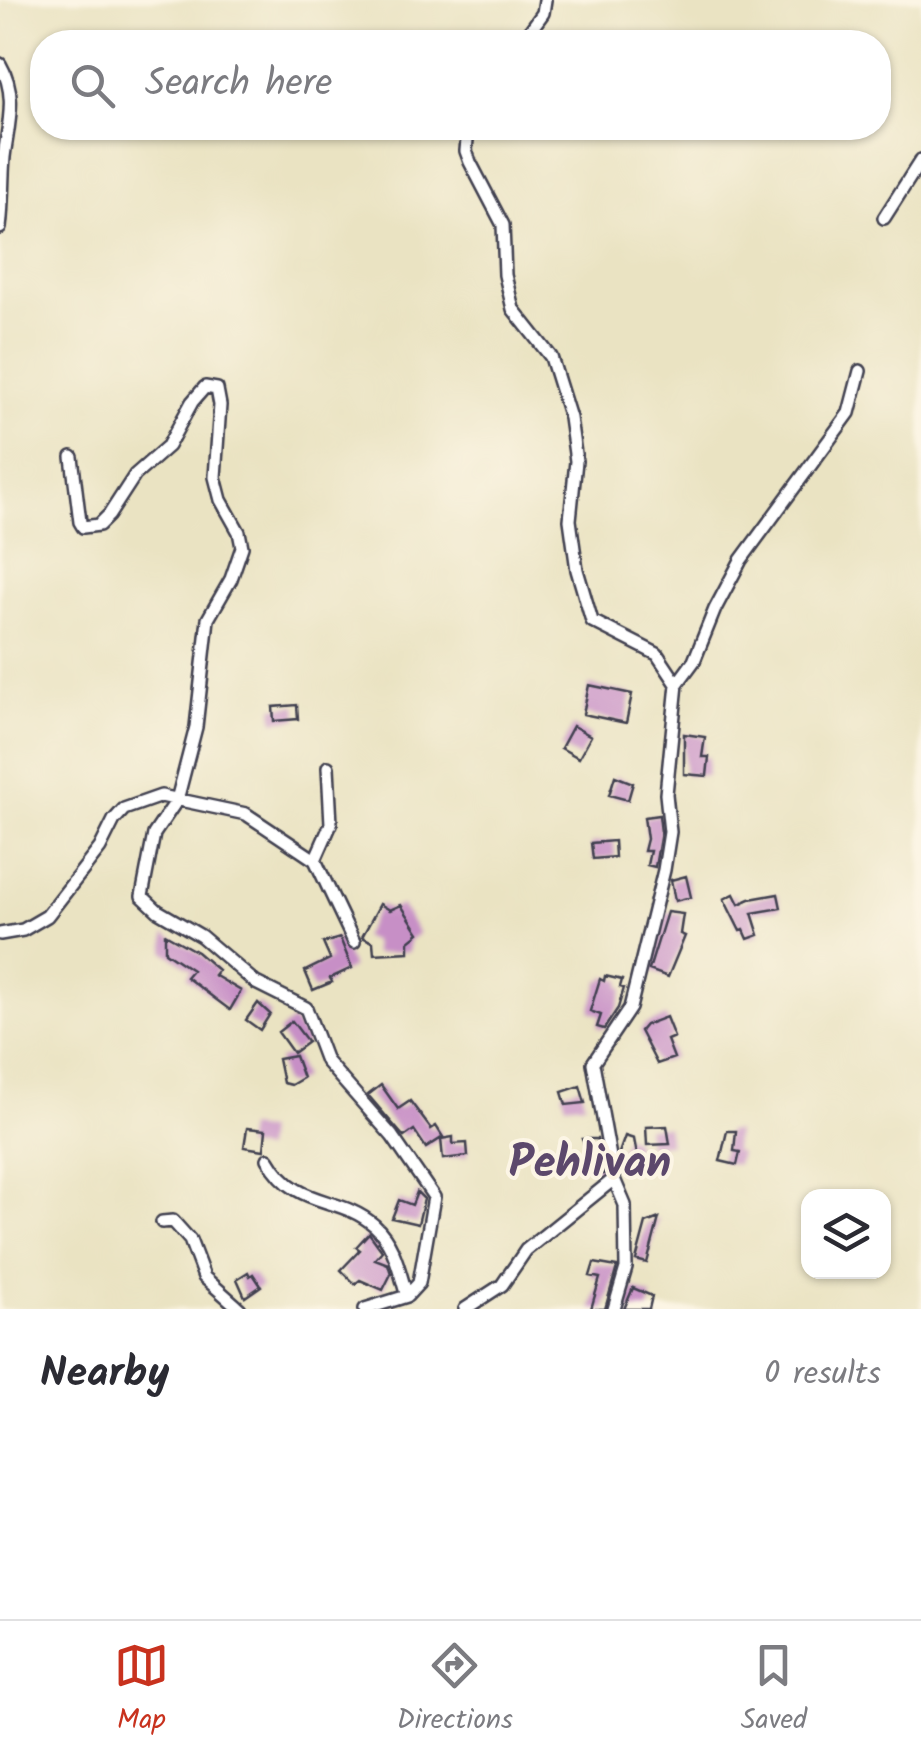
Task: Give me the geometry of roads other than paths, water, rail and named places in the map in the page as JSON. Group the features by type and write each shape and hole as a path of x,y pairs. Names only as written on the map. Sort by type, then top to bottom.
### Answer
{"street":[{"path":"531,30 543,13 545,0"},
{"path":"0,64 9,81 12,113 4,155 0,228"},
{"path":"467,140 470,162 503,225 505,275 513,309 551,357 570,418 576,462 570,520 577,570 592,620 658,654 676,684"},
{"path":"884,218 921,160"},
{"path":"614,1309 626,1268 626,1205 614,1179 594,1063 630,1008 664,870 670,832 666,794 676,684 694,661 741,560 850,414 860,371"},
{"path":"72,457 80,522 82,527 98,525 135,475 168,446 192,402 205,387 218,389 214,477 242,547 232,579 208,618 196,727 177,800 154,834 142,896 158,911 201,936 256,984 306,1008 326,1062 392,1136 434,1196 418,1283 408,1296 366,1309"},
{"path":"314,860 331,824 328,767"},
{"path":"0,934 23,930 47,916 100,848 124,809 161,796 246,814 314,860 354,942"},
{"path":"268,1160 278,1176 296,1191 374,1225 392,1248 408,1296"},
{"path":"465,1309 502,1285 526,1250 614,1179"},
{"path":"162,1222 173,1222 190,1240 204,1277 240,1309"}],"district":[{"name":"Pehlivan","path":"590,1161"}]}
